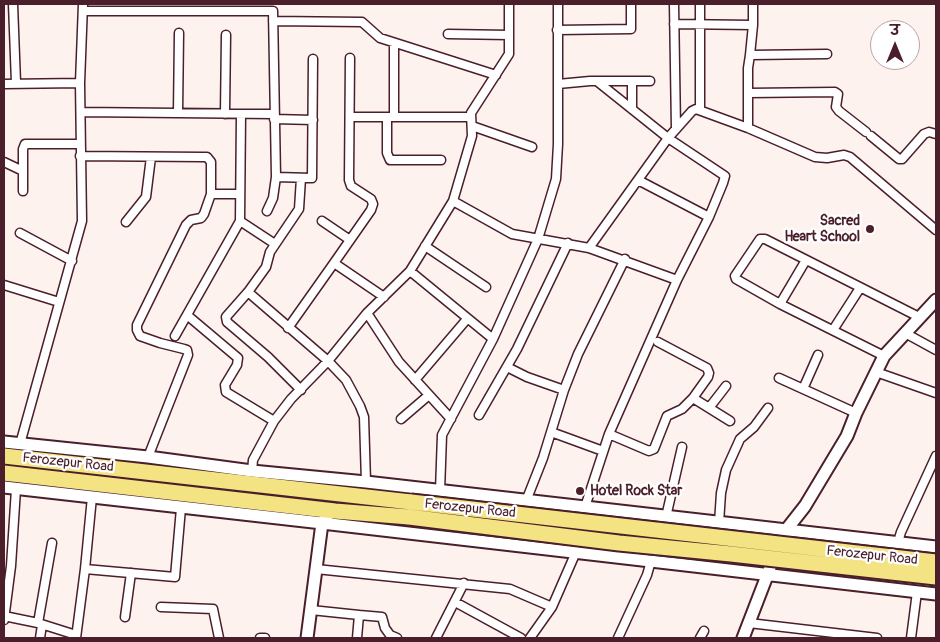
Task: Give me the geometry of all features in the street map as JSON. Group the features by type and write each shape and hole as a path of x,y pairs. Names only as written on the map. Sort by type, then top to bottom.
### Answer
{"highway":[{"name":"Ferozepur Road","path":"4,456 240,483 324,485 410,510 619,543 936,577"},
{"name":"Ferozepur Road","path":"4,473 335,511 410,510 936,562"}],"street":[{"path":"13,4 16,83"},
{"path":"252,471 253,460 274,421 291,399 328,362 367,313 410,271 453,201 472,136 470,117 509,54 509,4"},
{"path":"440,491 440,440 493,339 538,239 557,173 558,4"},
{"path":"558,30 631,30 631,4"},
{"path":"674,4 676,129"},
{"path":"700,4 700,109"},
{"path":"748,128 752,4"},
{"path":"20,444 82,222 80,83 83,7 273,7 276,177 273,198 267,211"},
{"path":"273,21 362,22 380,38 496,75"},
{"path":"674,24 752,25"},
{"path":"178,113 180,32"},
{"path":"448,34 509,34"},
{"path":"225,114 226,35"},
{"path":"394,43 391,117 387,153 390,160 441,160"},
{"path":"750,55 828,54"},
{"path":"288,328 371,210 373,204 371,199 353,188 350,183 350,58"},
{"path":"276,177 312,178 312,59"},
{"path":"632,81 632,109"},
{"path":"558,84 650,81"},
{"path":"585,507 609,434 677,280 724,183 724,176 668,138 598,82"},
{"path":"4,84 80,83"},
{"path":"748,94 836,92 838,94 836,106 839,111 899,159 905,158 924,134 929,132 936,134"},
{"path":"589,248 668,138 692,110 700,109 818,158 844,155 850,157 936,230"},
{"path":"81,112 241,114 313,120"},
{"path":"175,336 240,221 241,114"},
{"path":"350,117 470,117"},
{"path":"472,126 532,147"},
{"path":"23,191 22,149 25,144 80,144"},
{"path":"80,156 207,157 211,162 211,194 204,214 201,218 191,220 186,225 137,325 140,336 187,350 188,355 148,456"},
{"path":"126,222 146,197 151,157"},
{"path":"4,162 23,171"},
{"path":"301,178 298,209 268,255 267,265 248,292 227,315 227,322 268,357 301,390"},
{"path":"638,180 709,217"},
{"path":"211,194 240,194"},
{"path":"453,201 509,232 589,248 625,259 677,280"},
{"path":"240,221 275,244"},
{"path":"322,222 350,240"},
{"path":"20,233 72,261"},
{"path":"884,356 780,304 737,280 735,276 762,238 919,318"},
{"path":"478,414 507,367 568,243"},
{"path":"425,246 486,287"},
{"path":"526,501 578,354 625,259"},
{"path":"780,304 806,260"},
{"path":"334,263 384,297"},
{"path":"410,271 493,339"},
{"path":"4,285 59,302"},
{"path":"833,330 860,288"},
{"path":"248,292 346,380 363,412 365,423 366,482"},
{"path":"743,638 786,530 806,506 847,436 884,356 936,300"},
{"path":"367,313 399,362 451,420"},
{"path":"187,315 238,358 237,365 226,385 226,392 274,421"},
{"path":"416,380 468,318"},
{"path":"905,333 936,350"},
{"path":"609,434 649,451 656,448 668,416 679,412 693,398 708,377 709,371 703,366 658,342"},
{"path":"803,389 818,355"},
{"path":"507,367 527,377 564,390"},
{"path":"876,372 936,393"},
{"path":"779,378 856,413"},
{"path":"709,408 726,386"},
{"path":"401,419 430,395"},
{"path":"693,398 730,421"},
{"path":"719,523 721,493 726,470 740,439 754,427 768,408"},
{"path":"551,432 602,451"},
{"path":"4,442 148,456 252,471 324,485 366,482 936,547"},
{"path":"666,517 682,447"},
{"path":"898,542 936,456"},
{"path":"4,487 651,561 770,569 936,594"},
{"path":"4,620 6,588 11,566 16,489"},
{"path":"4,616 40,624 76,637 92,497"},
{"path":"85,569 175,577 180,508"},
{"path":"308,638 322,523 335,511"},
{"path":"40,638 40,624 52,543"},
{"path":"530,638 552,607 576,552"},
{"path":"618,638 647,575 651,561"},
{"path":"316,568 515,590 552,607"},
{"path":"125,617 131,573"},
{"path":"436,638 464,583"},
{"path":"911,638 917,592"},
{"path":"455,602 521,638"},
{"path":"161,607 213,608 219,638"},
{"path":"311,610 382,617 385,628 392,637"},
{"path":"356,638 358,615"},
{"path":"749,623 819,635 877,638"},
{"path":"260,638 265,638"}],"place":[{"name":"Sacred Heart School","path":"870,229"},
{"name":"Hotel Rock Star","path":"580,491"}]}
